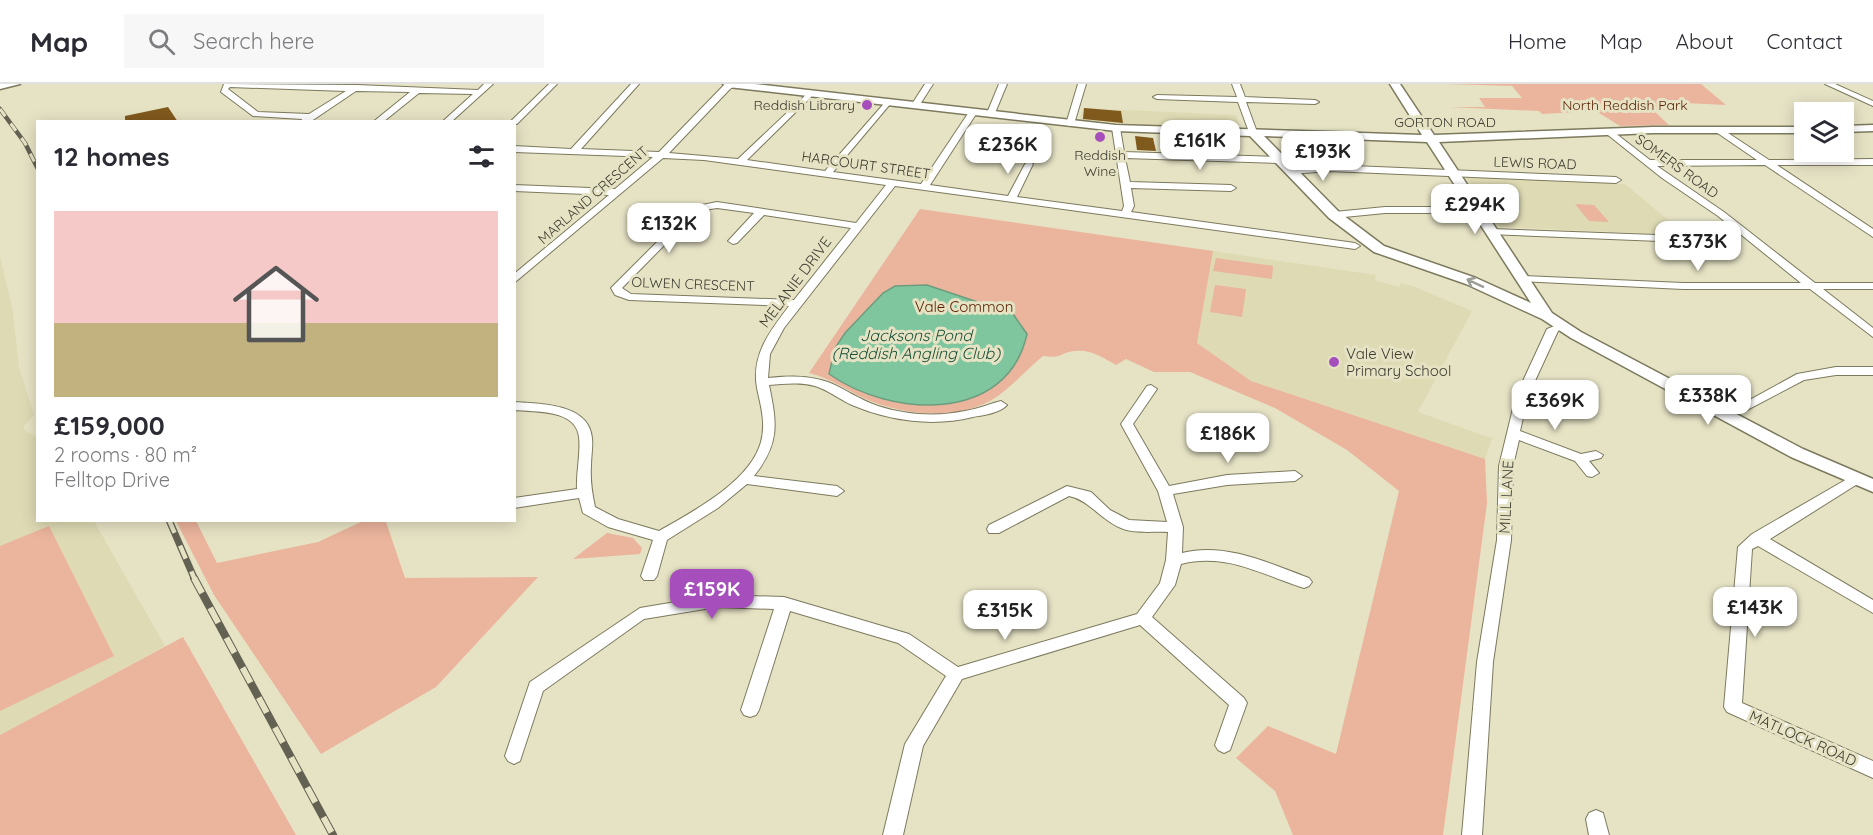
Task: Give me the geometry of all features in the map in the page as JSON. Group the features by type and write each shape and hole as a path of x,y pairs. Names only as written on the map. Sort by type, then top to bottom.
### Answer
{"main road":[{"path":"1,85 15,84"},
{"name":"GORTON ROAD","path":"728,84 1116,128 1431,139 1607,131 1794,130"},
{"path":"1395,84 1527,285 1554,321"},
{"path":"1854,129 1873,128"},
{"path":"1253,132 1335,215 1378,249 1437,267 1505,296 1797,453 1854,480 1873,486"},
{"path":"1269,148 1267,138 1271,133"},
{"path":"1505,296 1522,297 1527,285"}],"street":[{"path":"358,86 308,119 256,114 224,90 227,84 358,86 480,92"},
{"path":"380,120 425,84"},
{"path":"448,120 489,84"},
{"path":"516,120 553,84"},
{"path":"575,150 635,84"},
{"name":"MARLAND CRESCENT","path":"516,278 662,153 727,87 734,84"},
{"path":"916,104 929,84"},
{"path":"991,113 1003,84"},
{"path":"1070,124 1083,84"},
{"path":"1236,84 1253,132"},
{"path":"1829,84 1873,104"},
{"path":"740,162 810,93"},
{"path":"1157,96 1315,102"},
{"path":"827,174 888,101"},
{"path":"924,187 974,111"},
{"path":"1116,128 1127,185 1129,206 1125,215"},
{"path":"1719,130 1873,234"},
{"name":"SOMERS ROAD","path":"1607,131 1648,163 1721,213 1873,334"},
{"name":"HARCOURT STREET","path":"516,148 662,153 740,162 1355,246"},
{"path":"1121,155 1279,160"},
{"path":"1648,163 1873,162"},
{"path":"1011,199 1029,164"},
{"name":"LEWIS ROAD","path":"1291,171 1329,168 1616,180"},
{"name":"MELANIE DRIVE","path":"661,537 709,507 744,479 765,453 770,425 760,367 765,352 798,303 892,183"},
{"path":"1127,185 1231,188"},
{"path":"516,188 616,192"},
{"name":"OLWEN CRESCENT","path":"798,303 635,298 623,296 617,290 617,286 695,209 717,205 858,226"},
{"path":"1335,215 1385,210 1477,210"},
{"path":"733,241 761,212"},
{"path":"1492,232 1684,239"},
{"path":"1527,285 1873,286"},
{"name":"MILL LANE","path":"1472,835 1485,662 1504,540 1506,466 1522,396 1553,329 1554,321"},
{"path":"1743,407 1801,377 1836,371 1873,371"},
{"path":"763,382 786,380 816,382 855,402 909,416 964,417 1000,405"},
{"path":"893,835 915,744 956,674 1143,618 1167,585 1174,560 1176,528 1165,491 1127,424 1151,389"},
{"path":"516,406 560,410 572,416 584,427 588,440 582,493 588,510 613,522 661,537 649,576"},
{"path":"1512,433 1580,458 1596,455"},
{"path":"1580,458 1592,473"},
{"path":"1165,491 1227,480 1296,476"},
{"path":"744,479 837,491"},
{"path":"1854,480 1757,538 1835,587 1873,607"},
{"path":"994,529 1067,491 1086,495 1106,513 1126,525 1176,528"},
{"path":"516,502 582,493"},
{"name":"MATLOCK ROAD","path":"1757,538 1745,547 1733,707 1873,770"},
{"path":"1174,560 1192,553 1228,555 1304,582"},
{"path":"514,756 536,687 640,614 717,601 784,603 903,638 956,674"},
{"path":"750,710 784,603"},
{"path":"1143,618 1238,704 1224,745"}],"shaded area":[{"path":"1083,108 1236,115 1239,125 1167,126 1080,120"},
{"path":"1466,177 1625,184 1686,235 1500,227"},
{"name":"Vale View Primary School","path":"1213,251 1376,275 1375,280 1399,287 1401,283 1415,287 1472,311 1418,412 1499,441 1492,439 1485,459 1251,381 1197,343"},
{"path":"0,257 12,306 19,367 34,415 24,426 24,430 36,437 36,522 95,522 165,646 0,735"}],"green space":[{"name":"North Reddish Park","path":"1446,84 1701,84 1726,105 1663,102 1670,110 1653,110 1669,125 1620,126 1596,111 1542,114 1539,111 1449,107 1485,107 1479,98 1522,98 1512,86"},
{"path":"1575,204 1594,205 1609,222 1589,221"},
{"name":"Vale Common","path":"920,209 1213,251 1197,343 1251,381 1485,459 1487,503 1443,835 1293,835 1275,791 1236,758 1268,726 1336,754 1399,491 1347,450 1275,408 1190,372 1154,372 1126,359 1116,365 1086,351 1070,352 1054,357 1043,356 1011,386 990,401 961,411 945,413 913,412 882,405 809,373"},
{"path":"1216,258 1273,266 1272,279 1213,271"},
{"path":"1215,285 1246,289 1242,317 1210,312"},
{"path":"177,522 196,522 217,563 318,542 361,522 386,522 405,578 538,577 436,687 321,754 214,595"},
{"path":"49,526 114,656 0,711 0,546"},
{"path":"607,533 633,538 642,548 640,554 573,559"},
{"path":"183,637 296,835 0,835 0,735"}],"water":[{"name":"Jacksons Pond (Reddish Angling Club)","path":"927,285 1013,314 1027,334 1015,364 996,385 972,398 943,404 913,404 883,399 854,388 829,374 835,348 845,333 883,293 895,286"}],"building":[{"path":"168,107 177,120 125,120 125,116"},
{"path":"1084,108 1121,111 1123,123 1083,119"},
{"path":"1135,136 1153,138 1156,151 1137,150"}],"railway":[{"path":"0,109 25,143 36,165"},
{"path":"170,522 195,579"},
{"path":"195,579 333,835"}],"place":[{"name":"Reddish Library","path":"867,105"},
{"name":"Reddish Wine","path":"1100,137"},
{"name":"Vale View Primary School","path":"1334,362"}]}
